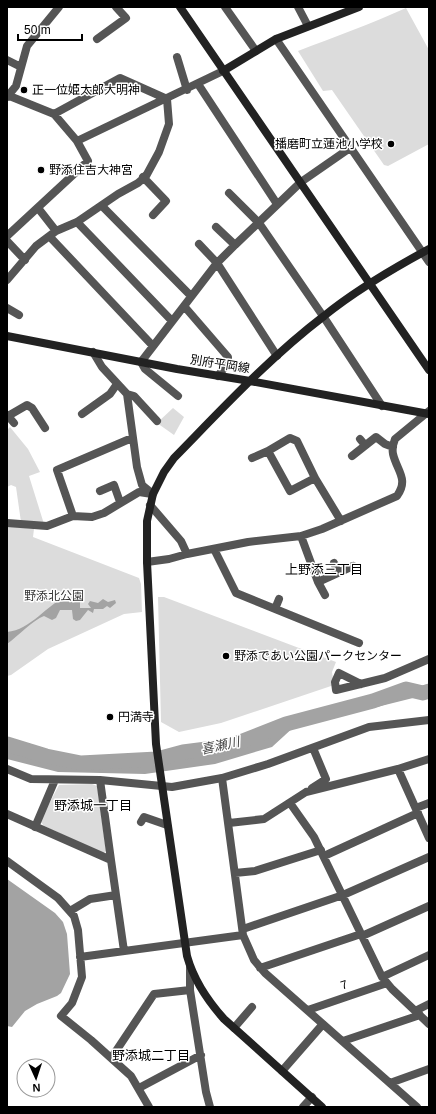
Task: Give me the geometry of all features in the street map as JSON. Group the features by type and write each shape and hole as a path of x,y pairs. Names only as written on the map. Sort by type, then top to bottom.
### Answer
{"street":[{"path":"7,236 88,161 77,141 54,114 8,96 16,86 27,46 60,7"},
{"path":"97,39 126,18 116,7"},
{"path":"180,7 429,370"},
{"path":"225,7 256,51"},
{"path":"298,7 308,26"},
{"path":"77,141 188,90 224,71 276,39 345,10 359,7"},
{"path":"276,39 350,148 426,251 429,262"},
{"path":"177,58 188,90"},
{"path":"7,60 21,67"},
{"path":"54,114 120,78 167,99"},
{"path":"198,84 277,204"},
{"path":"7,280 26,260 36,246 53,234 77,222 138,184 159,152 169,124 167,99"},
{"path":"178,396 145,369 141,362 217,263 301,182 350,148"},
{"path":"143,177 166,201 162,211 153,215"},
{"path":"229,193 259,223 323,316 382,406"},
{"path":"102,206 191,296"},
{"path":"38,208 53,234 153,346"},
{"path":"77,222 172,321"},
{"path":"216,227 235,245"},
{"path":"7,241 26,260"},
{"path":"198,244 217,263 277,356"},
{"path":"210,1107 190,990 190,967 184,943 156,744 150,659 147,562 147,521 150,505 153,494 164,472 174,458 250,380 323,316 369,284 426,251"},
{"path":"184,306 228,357 228,363 218,376"},
{"path":"7,308 19,315"},
{"name":"別府平岡線","path":"7,336 141,362 218,376 250,380 382,406 428,413"},
{"path":"93,352 117,384 127,394 134,396 158,420"},
{"path":"82,414 110,394 117,384"},
{"path":"127,394 132,438 142,485 153,494"},
{"path":"10,418 28,405 43,417 45,428"},
{"path":"147,562 169,559 214,549 301,536 370,509 397,496 402,489 403,480 393,454 395,438 428,413"},
{"path":"352,456 362,442 376,437 385,444 393,447"},
{"path":"73,516 57,470 132,438"},
{"path":"252,458 268,451 290,438 297,441 324,495 341,521"},
{"path":"268,451 290,491 315,478"},
{"path":"100,491 114,485 120,502"},
{"path":"7,523 47,526 73,516 92,517 104,513 138,492 153,494"},
{"path":"150,505 181,541 187,554"},
{"path":"301,536 324,594"},
{"path":"214,549 236,593 359,643"},
{"path":"334,563 338,573"},
{"path":"318,582 353,566"},
{"path":"275,609 279,599"},
{"path":"361,684 385,678 429,659"},
{"path":"7,769 31,779 161,782 172,787 222,778 313,748 368,727 429,720"},
{"path":"228,823 264,819 326,779 313,748"},
{"path":"306,792 429,759"},
{"path":"398,768 429,838"},
{"path":"222,778 243,932 254,960 260,968 417,1107"},
{"path":"35,827 56,780"},
{"path":"100,780 124,952"},
{"path":"290,803 314,836 384,980 429,1024"},
{"path":"236,873 255,871 322,853 417,811 429,803"},
{"path":"7,814 111,860"},
{"path":"141,822 144,817 167,825"},
{"path":"80,957 184,943 243,932 343,895 429,857"},
{"path":"7,861 58,898 74,916 78,930 82,977 72,1002 61,1016 112,1057 131,1076 149,1107"},
{"path":"70,911 90,899 116,895"},
{"path":"260,968 361,935 429,906"},
{"name":"7","path":"308,1010 384,980 429,955"},
{"path":"190,967 210,1004 234,1028 322,1107"},
{"path":"112,1057 154,994 190,990"},
{"path":"343,1041 418,1013 429,1004"},
{"path":"234,1028 252,1007"},
{"path":"282,1071 323,1024"},
{"path":"139,1088 201,1055"},
{"path":"390,1082 429,1069"},
{"path":"304,1107 312,1098"}],"green space":[{"name":"播磨町立蓮池小学校","path":"406,8 429,50 429,144 388,166 384,165 332,90 323,91 298,51"},
{"path":"173,408 184,417 174,435 157,423"},
{"path":"10,427 28,449 40,472 29,476 44,524 21,522 16,487 11,485 7,487 7,430"},
{"name":"野添北公園","path":"7,526 34,529 33,537 139,578 141,584 142,612 124,614 48,649 11,675 7,676"},
{"path":"158,597 164,597 336,662 332,672 334,685 221,723 179,732 161,722"},
{"path":"92,784 97,786 106,851 103,853 44,826 40,821 59,785"}],"shaded area":[{"path":"67,596 80,597 80,608 91,608 88,604 90,601 98,603 103,599 108,602 115,600 116,603 110,608 107,606 103,609 94,609 93,613 88,610 80,620 76,621 73,619 72,610 60,610 56,618 52,620 44,616 30,625 7,644 7,632 24,627 52,605"},
{"path":"429,687 429,694 337,717 324,718 296,725 272,747 215,764 145,774 58,772 7,759 7,744 46,756 81,763 157,759 183,752 230,746 286,724 373,701 406,689"},
{"path":"7,879 55,913 63,922 67,934 70,974 61,993 25,1011 12,1027 7,1026"}],"waterway":[{"name":"喜瀬川","path":"7,744 46,756 81,763 157,759 183,752 230,746 286,724 373,701 406,689 423,693 429,691"}],"place":[{"name":"正一位姫太郎大明神","path":"24,90"},
{"name":"播磨町立蓮池小学校","path":"391,144"},
{"name":"野添住吉大神宮","path":"41,170"},
{"name":"野添であい公園パークセンター","path":"226,656"},
{"name":"円満寺","path":"110,717"}],"district":[{"name":"上野添三丁目","path":"324,569"},
{"name":"野添城一丁目","path":"93,805"},
{"name":"野添城二丁目","path":"151,1055"}]}
